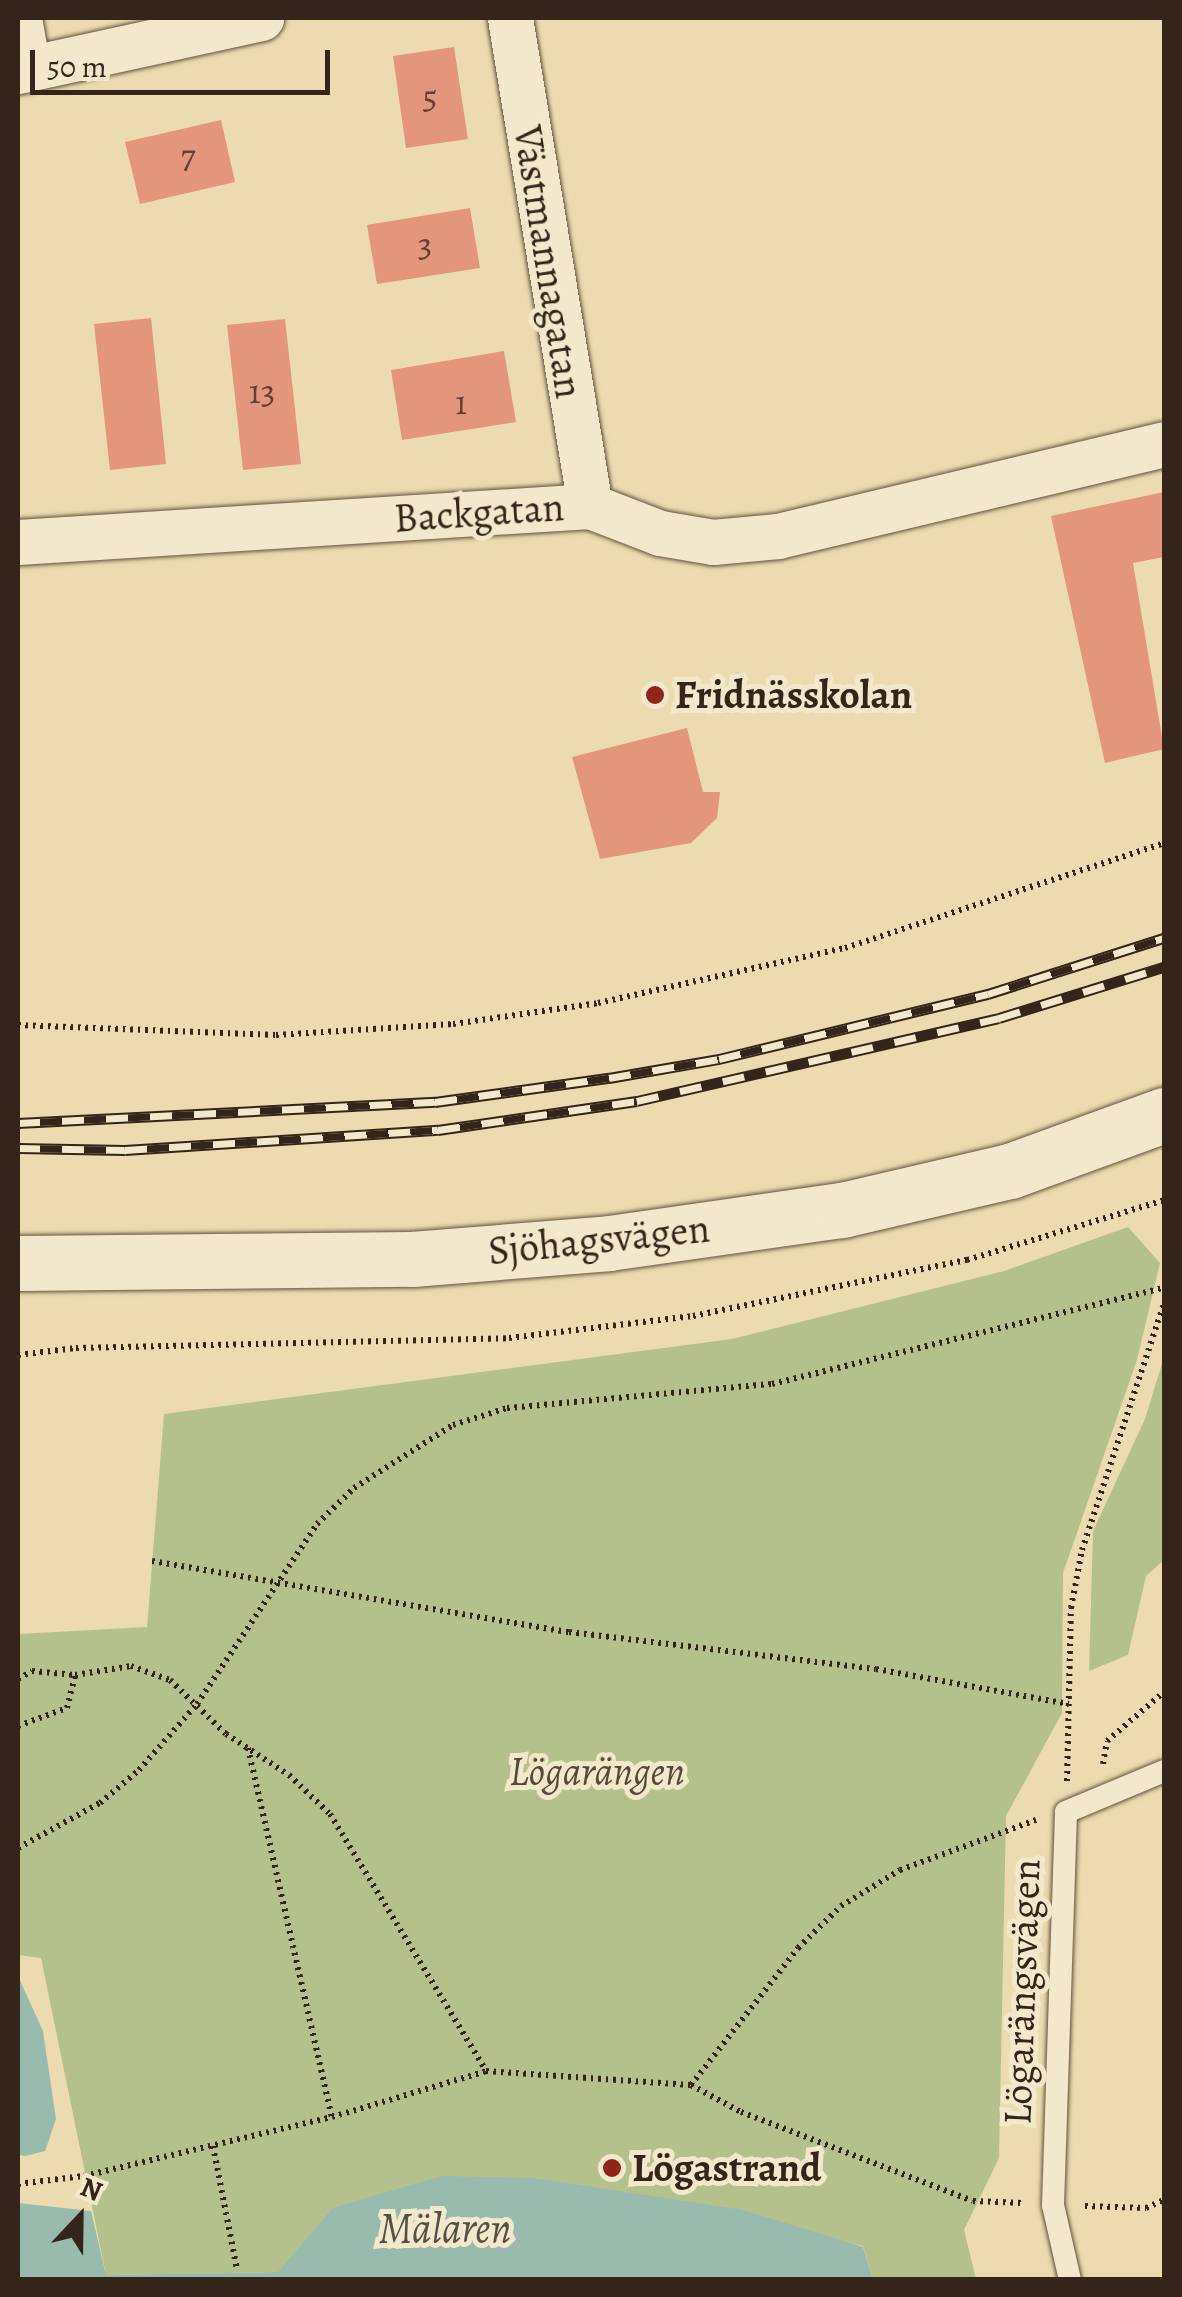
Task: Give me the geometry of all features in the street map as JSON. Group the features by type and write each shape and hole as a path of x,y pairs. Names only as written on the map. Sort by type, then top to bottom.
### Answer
{"main road":[{"name":"Sjöhagsvägen","path":"18,1263 412,1259 609,1243 917,1193 1010,1172 1164,1115"}],"street":[{"path":"18,18 23,70 261,18"},
{"name":"Västmannagatan","path":"510,18 590,506"},
{"name":"Backgatan","path":"18,542 590,506 660,533 713,542 778,536 1164,444"}],"lane":[{"name":"Lögarängsvägen","path":"1070,2280 1053,2205 1066,1812 1164,1770"}],"path":[{"path":"18,1025 276,1035 452,1024 598,1004 845,948 1164,843"},
{"path":"18,1355 76,1348 509,1338 693,1316 967,1260 1164,1200"},
{"path":"18,1848 100,1803 197,1704 276,1581 354,1488 453,1424 507,1408 772,1384 1164,1288"},
{"path":"692,2086 798,1948 842,1906 900,1870 1010,1826 1066,1812 1070,1608 1082,1550 1164,1304"},
{"path":"152,1561 586,1635 876,1669 1069,1704"},
{"path":"18,1679 48,1670 75,1675 131,1666 170,1680 330,1814 486,2071"},
{"path":"18,1726 67,1708 75,1675"},
{"path":"1096,1798 1107,1742 1164,1692"},
{"path":"248,1748 332,2117"},
{"path":"18,2184 213,2146 332,2117 486,2071 692,2086 741,2112 973,2201 1146,2208 1164,2200"},
{"path":"213,2146 237,2270"}],"green space":[{"name":"Lögarängen","path":"1128,1227 1160,1263 1137,1360 1063,1573 1062,1713 1006,1816 999,2158 964,2230 976,2279 873,2279 863,2246 534,2178 382,2195 332,2208 279,2272 106,2275 41,1958 18,1955 18,1634 147,1627 164,1414 732,1339 1004,1271"},
{"path":"1164,1357 1164,1560 1146,1576 1128,1655 1089,1671 1093,1531 1145,1419"}],"water":[{"path":"18,1976 43,2031 56,2119 45,2151 25,2156 18,2155"},
{"name":"Mälaren","path":"442,2176 534,2178 743,2210 863,2247 873,2279 18,2279 18,2203 91,2211 106,2275 278,2272 332,2208"}],"building":[{"path":"454,47 468,139 406,148 393,56"},
{"path":"221,120 235,182 140,204 125,142"},
{"path":"470,208 480,268 377,284 367,225"},
{"path":"151,318 166,464 110,470 94,324"},
{"path":"285,319 301,464 243,470 227,325"},
{"path":"504,351 516,422 402,440 391,370"},
{"path":"1164,492 1164,557 1133,563 1164,749 1105,763 1051,516"},
{"path":"687,728 703,792 720,792 717,818 691,843 600,859 572,757"}],"railway":[{"path":"18,1123 435,1102 609,1078 719,1059 988,994 1164,938"},
{"path":"18,1148 125,1150 438,1130 637,1101 999,1018 1164,967"}],"place":[{"name":"Fridnässkolan","path":"655,695"},
{"name":"Lögastrand","path":"612,2168"}]}
